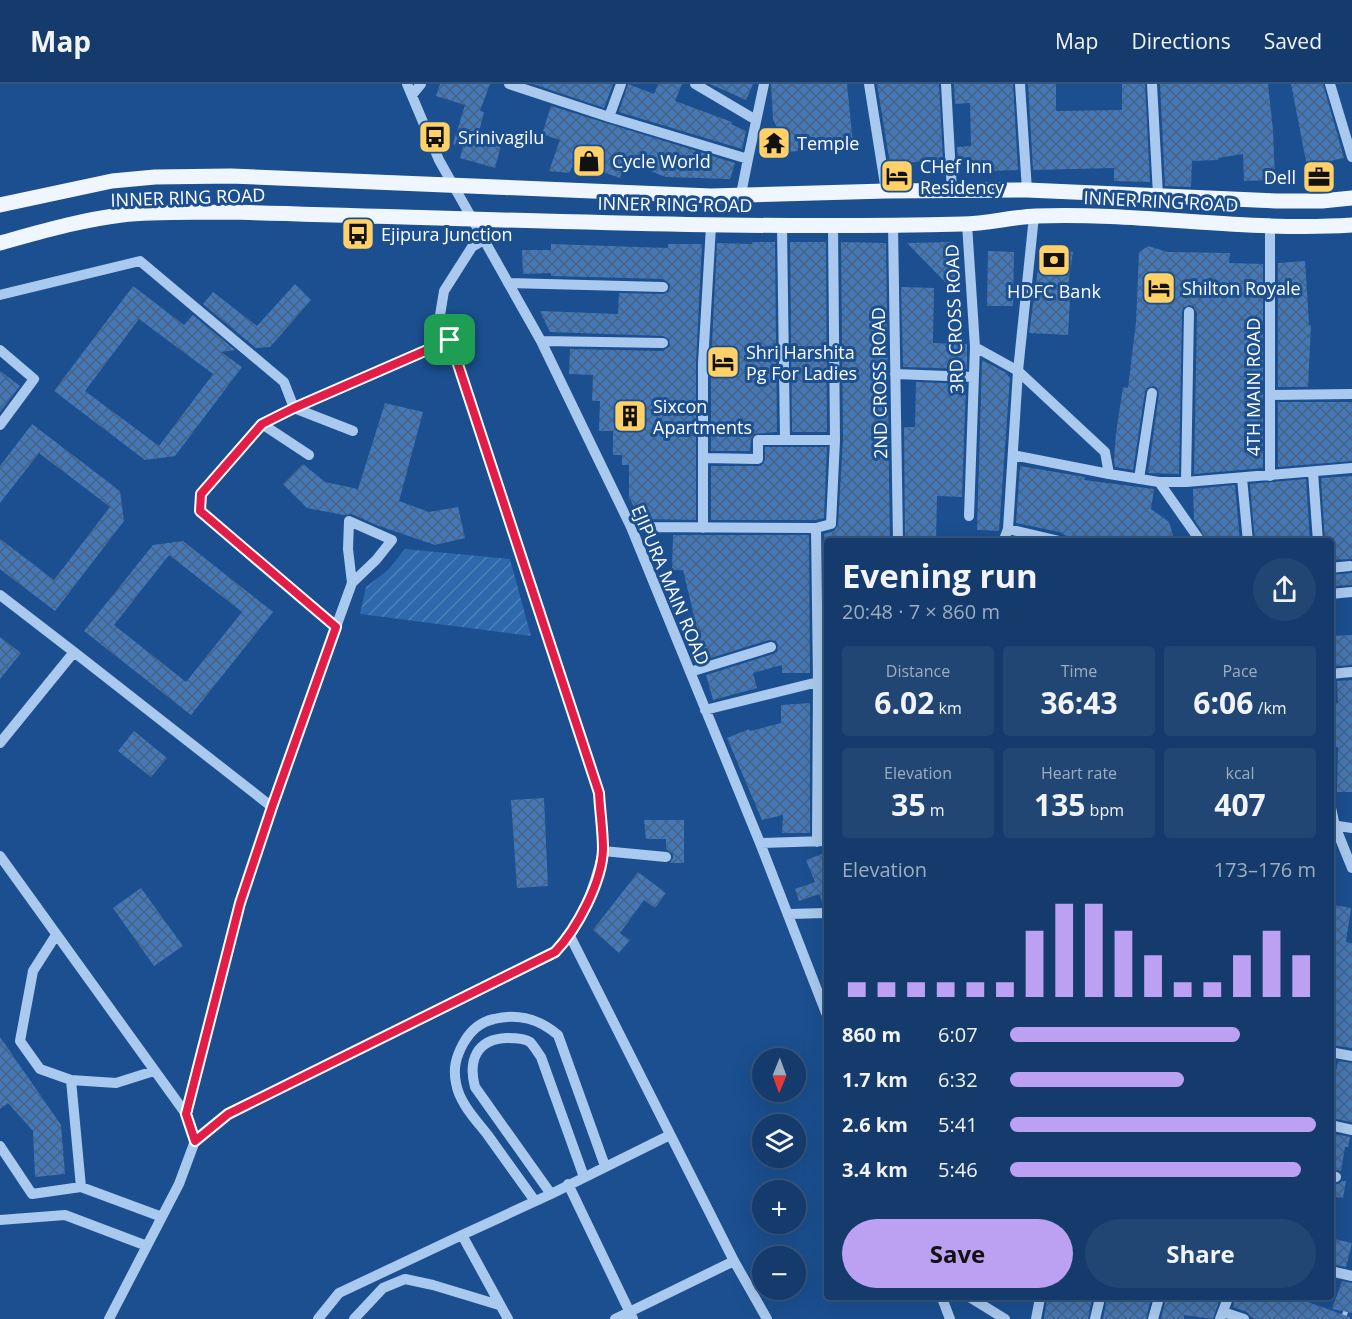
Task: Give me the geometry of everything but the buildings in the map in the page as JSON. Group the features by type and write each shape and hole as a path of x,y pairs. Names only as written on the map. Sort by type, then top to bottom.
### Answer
{"main road":[{"name":"INNER RING ROAD","path":"0,206 79,187 155,177 231,176 711,195 1027,190 1277,201 1352,198"},
{"name":"INNER RING ROAD","path":"0,243 81,222 120,215 153,213 240,213 711,225 967,224 1034,216 1270,226 1352,225"}],"street":[{"name":"EJIPURA MAIN ROAD","path":"407,84 439,160 541,341 631,527 824,999"},
{"path":"412,95 422,84"},
{"path":"509,84 748,159"},
{"path":"609,117 621,84"},
{"path":"695,84 756,120"},
{"path":"741,194 764,84"},
{"path":"869,84 886,191"},
{"path":"946,84 952,192"},
{"path":"1020,84 1027,190"},
{"path":"1152,84 1158,195"},
{"path":"1330,84 1352,157"},
{"path":"1005,538 1008,529 1018,371 1034,216"},
{"name":"3RD CROSS ROAD","path":"967,224 975,347 969,516"},
{"path":"703,528 703,363 711,225"},
{"path":"782,225 785,440"},
{"path":"631,527 816,528 831,524 835,440 833,225"},
{"name":"2ND CROSS ROAD","path":"893,225 898,538"},
{"name":"4TH MAIN ROAD","path":"1270,226 1270,476"},
{"path":"109,1319 179,1184 195,1141 228,1114 555,952 570,936 594,889 603,851 599,793 440,315 444,291 472,247 484,240"},
{"path":"0,295 140,261 284,382 294,408 353,431"},
{"path":"508,282 663,287"},
{"path":"1186,482 1189,312"},
{"path":"336,627 200,511 201,494 262,424 450,340"},
{"path":"541,341 663,343"},
{"path":"975,347 1018,371 1105,452 1109,474"},
{"path":"0,351 34,379 0,425"},
{"path":"895,374 974,377"},
{"path":"1139,479 1152,393"},
{"path":"1270,395 1352,394"},
{"path":"262,424 309,455"},
{"path":"703,458 758,459 758,440 835,440"},
{"path":"1013,455 1159,482 1270,476 1352,468"},
{"path":"1313,472 1318,538"},
{"path":"1242,477 1248,538"},
{"path":"1159,482 1198,538"},
{"path":"186,1114 240,903 336,627 352,583 376,560 392,540 349,521 348,549 352,583"},
{"path":"760,843 822,842 822,682 816,528"},
{"path":"1008,529 1047,538"},
{"path":"1334,568 1350,566"},
{"path":"1334,594 1352,592"},
{"path":"0,595 272,807"},
{"path":"690,672 771,647"},
{"path":"0,743 74,652"},
{"path":"1334,674 1352,672"},
{"path":"705,710 822,682"},
{"path":"1334,825 1352,828"},
{"path":"1334,827 1352,868"},
{"path":"603,851 666,857"},
{"path":"0,856 186,1114 195,1141"},
{"path":"789,914 824,913"},
{"path":"56,935 33,971 20,1041 40,1069 72,1080 116,1083 154,1071"},
{"path":"570,936 734,1261 768,1319"},
{"path":"536,1201 465,1104 456,1085 454,1067 456,1057 466,1039 486,1020 518,1016 547,1025 558,1035 605,1166"},
{"path":"551,1194 475,1087 471,1071 474,1057 480,1048 490,1042 502,1038 528,1041 541,1057 584,1177"},
{"path":"1334,1053 1352,1056"},
{"path":"72,1080 81,1187"},
{"path":"1334,1126 1352,1130"},
{"path":"318,1319 339,1293 551,1194 670,1135"},
{"path":"0,1146 32,1194 81,1187 162,1216"},
{"path":"568,1184 631,1316"},
{"path":"0,1220 65,1215 147,1246"},
{"path":"462,1235 508,1319"},
{"path":"615,1319 631,1316 734,1261"},
{"path":"1334,1272 1352,1276"},
{"path":"354,1319 383,1288 405,1280 434,1285 500,1305"},
{"path":"943,1300 950,1319"},
{"path":"978,1300 1005,1319"},
{"path":"1036,1319 1040,1300"},
{"path":"1095,1319 1100,1300"},
{"path":"1153,1319 1158,1300"},
{"path":"1227,1300 1221,1316 1244,1319"}],"shaded area":[{"path":"405,549 510,559 531,636 360,614 366,587 388,570"}],"waterway":[{"path":"1343,1319 1352,1293"}],"place":[{"name":"Srinivagilu","path":"435,137"},
{"name":"Temple","path":"774,143"},
{"name":"Cycle World","path":"589,161"},
{"name":"CHef Inn Residency","path":"897,176"},
{"name":"Dell","path":"1319,177"},
{"name":"Ejipura Junction","path":"358,234"},
{"name":"HDFC Bank","path":"1054,260"},
{"name":"Shilton Royale","path":"1159,288"},
{"name":"Shri Harshita Pg For Ladies","path":"723,362"},
{"name":"Sixcon Apartments","path":"630,416"}],"route":[{"path":"450,340 599,793 603,851 594,889 570,936 555,952 228,1114 195,1141 186,1114 240,903 336,627 200,511 201,494 262,424 450,340"}]}
